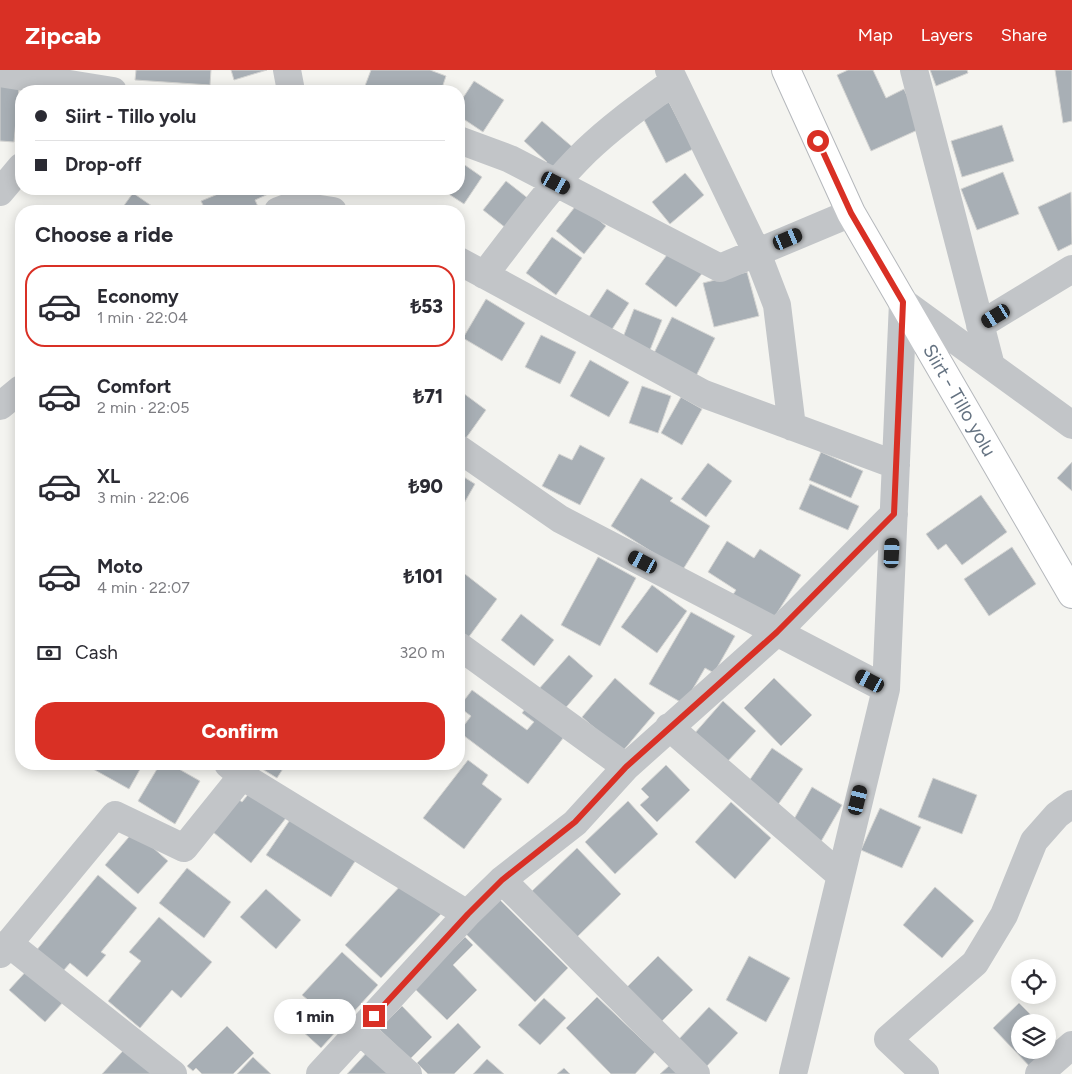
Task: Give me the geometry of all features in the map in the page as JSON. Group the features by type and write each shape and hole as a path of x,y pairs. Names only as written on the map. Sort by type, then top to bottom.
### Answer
{"main road":[{"name":"Siirt - Tillo yolu","path":"786,70 851,213 1072,594"}],"street":[{"path":"287,70 290,85"},
{"path":"914,70 991,366"},
{"path":"0,73 75,85"},
{"path":"484,275 556,183 586,151 671,76 757,253 778,305 792,427"},
{"path":"465,142 510,159 720,268 851,213"},
{"path":"0,158 15,163"},
{"path":"0,192 15,173"},
{"path":"465,264 704,394 896,465"},
{"path":"980,325 1072,269"},
{"path":"903,302 1072,425"},
{"path":"793,1074 886,689 903,302"},
{"path":"0,406 15,395"},
{"path":"465,453 560,519 886,689"},
{"path":"320,1074 468,914 502,880 575,822 626,767 777,632 894,514"},
{"path":"465,650 626,767"},
{"path":"669,727 840,875"},
{"path":"173,1074 4,949 115,815 184,848 235,770 468,914"},
{"path":"925,1074 888,1038 975,963 1004,915 1034,841 1057,815 1072,804"},
{"path":"502,880 696,1074"},
{"path":"360,1031 408,1074"},
{"path":"1040,1074 1072,1045"}],"building":[{"path":"136,70 211,70 210,85 135,80"},
{"path":"231,70 267,70 234,80"},
{"path":"371,70 430,70 446,76 443,85 365,85"},
{"path":"848,70 873,70 886,98 904,89 922,128 871,151 837,75"},
{"path":"930,70 967,70 968,73 936,86"},
{"path":"1055,70 1072,70 1072,121 1063,123"},
{"path":"474,81 504,100 483,132 465,120 465,95"},
{"path":"0,86 15,88 14,142 0,141"},
{"path":"669,102 693,149 666,163 642,116"},
{"path":"542,121 576,150 553,176 542,167 547,162 524,141"},
{"path":"1002,125 1014,161 962,177 951,141"},
{"path":"465,165 482,177 464,204 450,195 465,195"},
{"path":"1003,172 1019,214 977,230 961,189"},
{"path":"685,173 704,195 670,224 652,202"},
{"path":"506,181 534,203 511,232 483,210"},
{"path":"1071,192 1072,244 1058,251 1038,207"},
{"path":"132,195 136,195 150,205 124,205"},
{"path":"216,195 266,195 255,200 257,205 203,205 201,201"},
{"path":"578,203 606,226 584,254 556,231"},
{"path":"552,237 582,258 556,295 526,273"},
{"path":"673,247 704,271 676,307 645,284"},
{"path":"747,272 759,316 714,327 703,283"},
{"path":"607,289 629,303 607,337 585,323"},
{"path":"486,299 525,323 502,361 465,339 465,335"},
{"path":"634,309 662,320 648,355 620,345"},
{"path":"672,317 715,338 695,378 652,357"},
{"path":"541,335 576,352 560,384 525,367"},
{"path":"590,360 629,382 609,417 570,396"},
{"path":"642,386 671,396 658,433 629,423"},
{"path":"465,394 486,410 465,437"},
{"path":"681,397 702,409 682,445 661,433"},
{"path":"580,445 605,458 580,505 542,486 559,454 572,460"},
{"path":"821,452 863,471 851,498 809,480"},
{"path":"1072,462 1072,491 1057,478"},
{"path":"708,463 732,481 706,517 681,499"},
{"path":"465,478 475,484 465,502"},
{"path":"641,478 673,498 670,501 710,526 682,571 611,526"},
{"path":"810,484 859,506 848,530 799,509"},
{"path":"981,495 1007,532 962,565 946,544 938,550 926,534"},
{"path":"727,541 754,558 760,549 801,575 772,621 732,596 736,590 708,572"},
{"path":"1012,547 1036,584 989,616 964,579"},
{"path":"598,557 636,578 600,646 561,625"},
{"path":"465,574 497,599 465,642"},
{"path":"652,585 687,611 657,653 621,627"},
{"path":"691,612 735,636 714,673 705,668 684,704 649,684"},
{"path":"521,614 554,640 534,666 501,640"},
{"path":"569,655 593,676 562,712 537,691"},
{"path":"615,678 655,713 622,752 582,717"},
{"path":"774,678 812,715 781,746 744,708"},
{"path":"472,690 527,730 534,722 522,713 529,704 567,733 528,784 465,737 465,724 471,716 465,712 465,699"},
{"path":"723,701 756,731 726,763 694,734"},
{"path":"772,748 803,769 777,806 746,785"},
{"path":"468,760 488,775 482,784 502,799 464,849 423,818 460,770 465,770 465,764"},
{"path":"666,765 690,790 657,822 640,805 649,797 641,789"},
{"path":"95,770 140,770 129,789"},
{"path":"156,770 181,770 200,781 175,824 138,801"},
{"path":"264,770 282,770 277,778"},
{"path":"933,778 977,795 962,834 918,817"},
{"path":"812,787 842,805 819,845 789,828"},
{"path":"251,791 286,818 251,863 208,828 234,796 242,802"},
{"path":"628,801 658,834 615,874 585,842"},
{"path":"731,802 771,838 735,879 695,842"},
{"path":"880,808 921,827 902,868 861,850"},
{"path":"294,814 358,857 331,897 266,855"},
{"path":"134,831 168,861 138,894 105,865"},
{"path":"577,848 621,894 576,938 532,891"},
{"path":"187,868 231,902 204,938 159,903"},
{"path":"98,875 137,908 101,952 106,955 87,977 70,963 57,978 31,957"},
{"path":"405,881 441,914 381,978 345,945"},
{"path":"935,887 974,921 942,958 903,925"},
{"path":"266,889 301,920 276,949 240,917"},
{"path":"498,898 568,968 535,1002 464,932"},
{"path":"159,917 212,962 181,998 172,990 140,1028 108,1001 141,961 129,952"},
{"path":"465,937 473,945 453,965 477,990 447,1020 414,988"},
{"path":"342,952 378,985 321,1048 290,1020 308,1000 302,995"},
{"path":"658,956 693,990 657,1026 623,991"},
{"path":"749,956 790,978 766,1022 726,1000"},
{"path":"30,967 65,1000 45,1022 9,990"},
{"path":"597,997 655,1052 635,1074 611,1074 566,1028"},
{"path":"544,998 566,1018 540,1045 518,1025"},
{"path":"1018,1004 1030,1014 1011,1014 1011,1047 993,1028"},
{"path":"402,1006 432,1037 410,1059 379,1029"},
{"path":"709,1007 738,1033 706,1067 677,1041"},
{"path":"458,1023 481,1047 454,1074 428,1074 417,1063"},
{"path":"227,1026 254,1053 233,1074 202,1074 196,1068 193,1071 187,1066"},
{"path":"1056,1041 1060,1045 1056,1049"},
{"path":"130,1043 156,1067 150,1074 102,1074"},
{"path":"370,1049 397,1074 347,1074"},
{"path":"253,1057 271,1074 237,1074"},
{"path":"487,1059 504,1074 473,1074"},
{"path":"1023,1059 1046,1059 1034,1071"},
{"path":"671,1064 681,1074 660,1074"},
{"path":"564,1068 570,1074 557,1074"}],"route":[{"path":"374,1016 502,880 575,822 626,767 777,632 894,514 903,302 851,213 818,141"}]}
